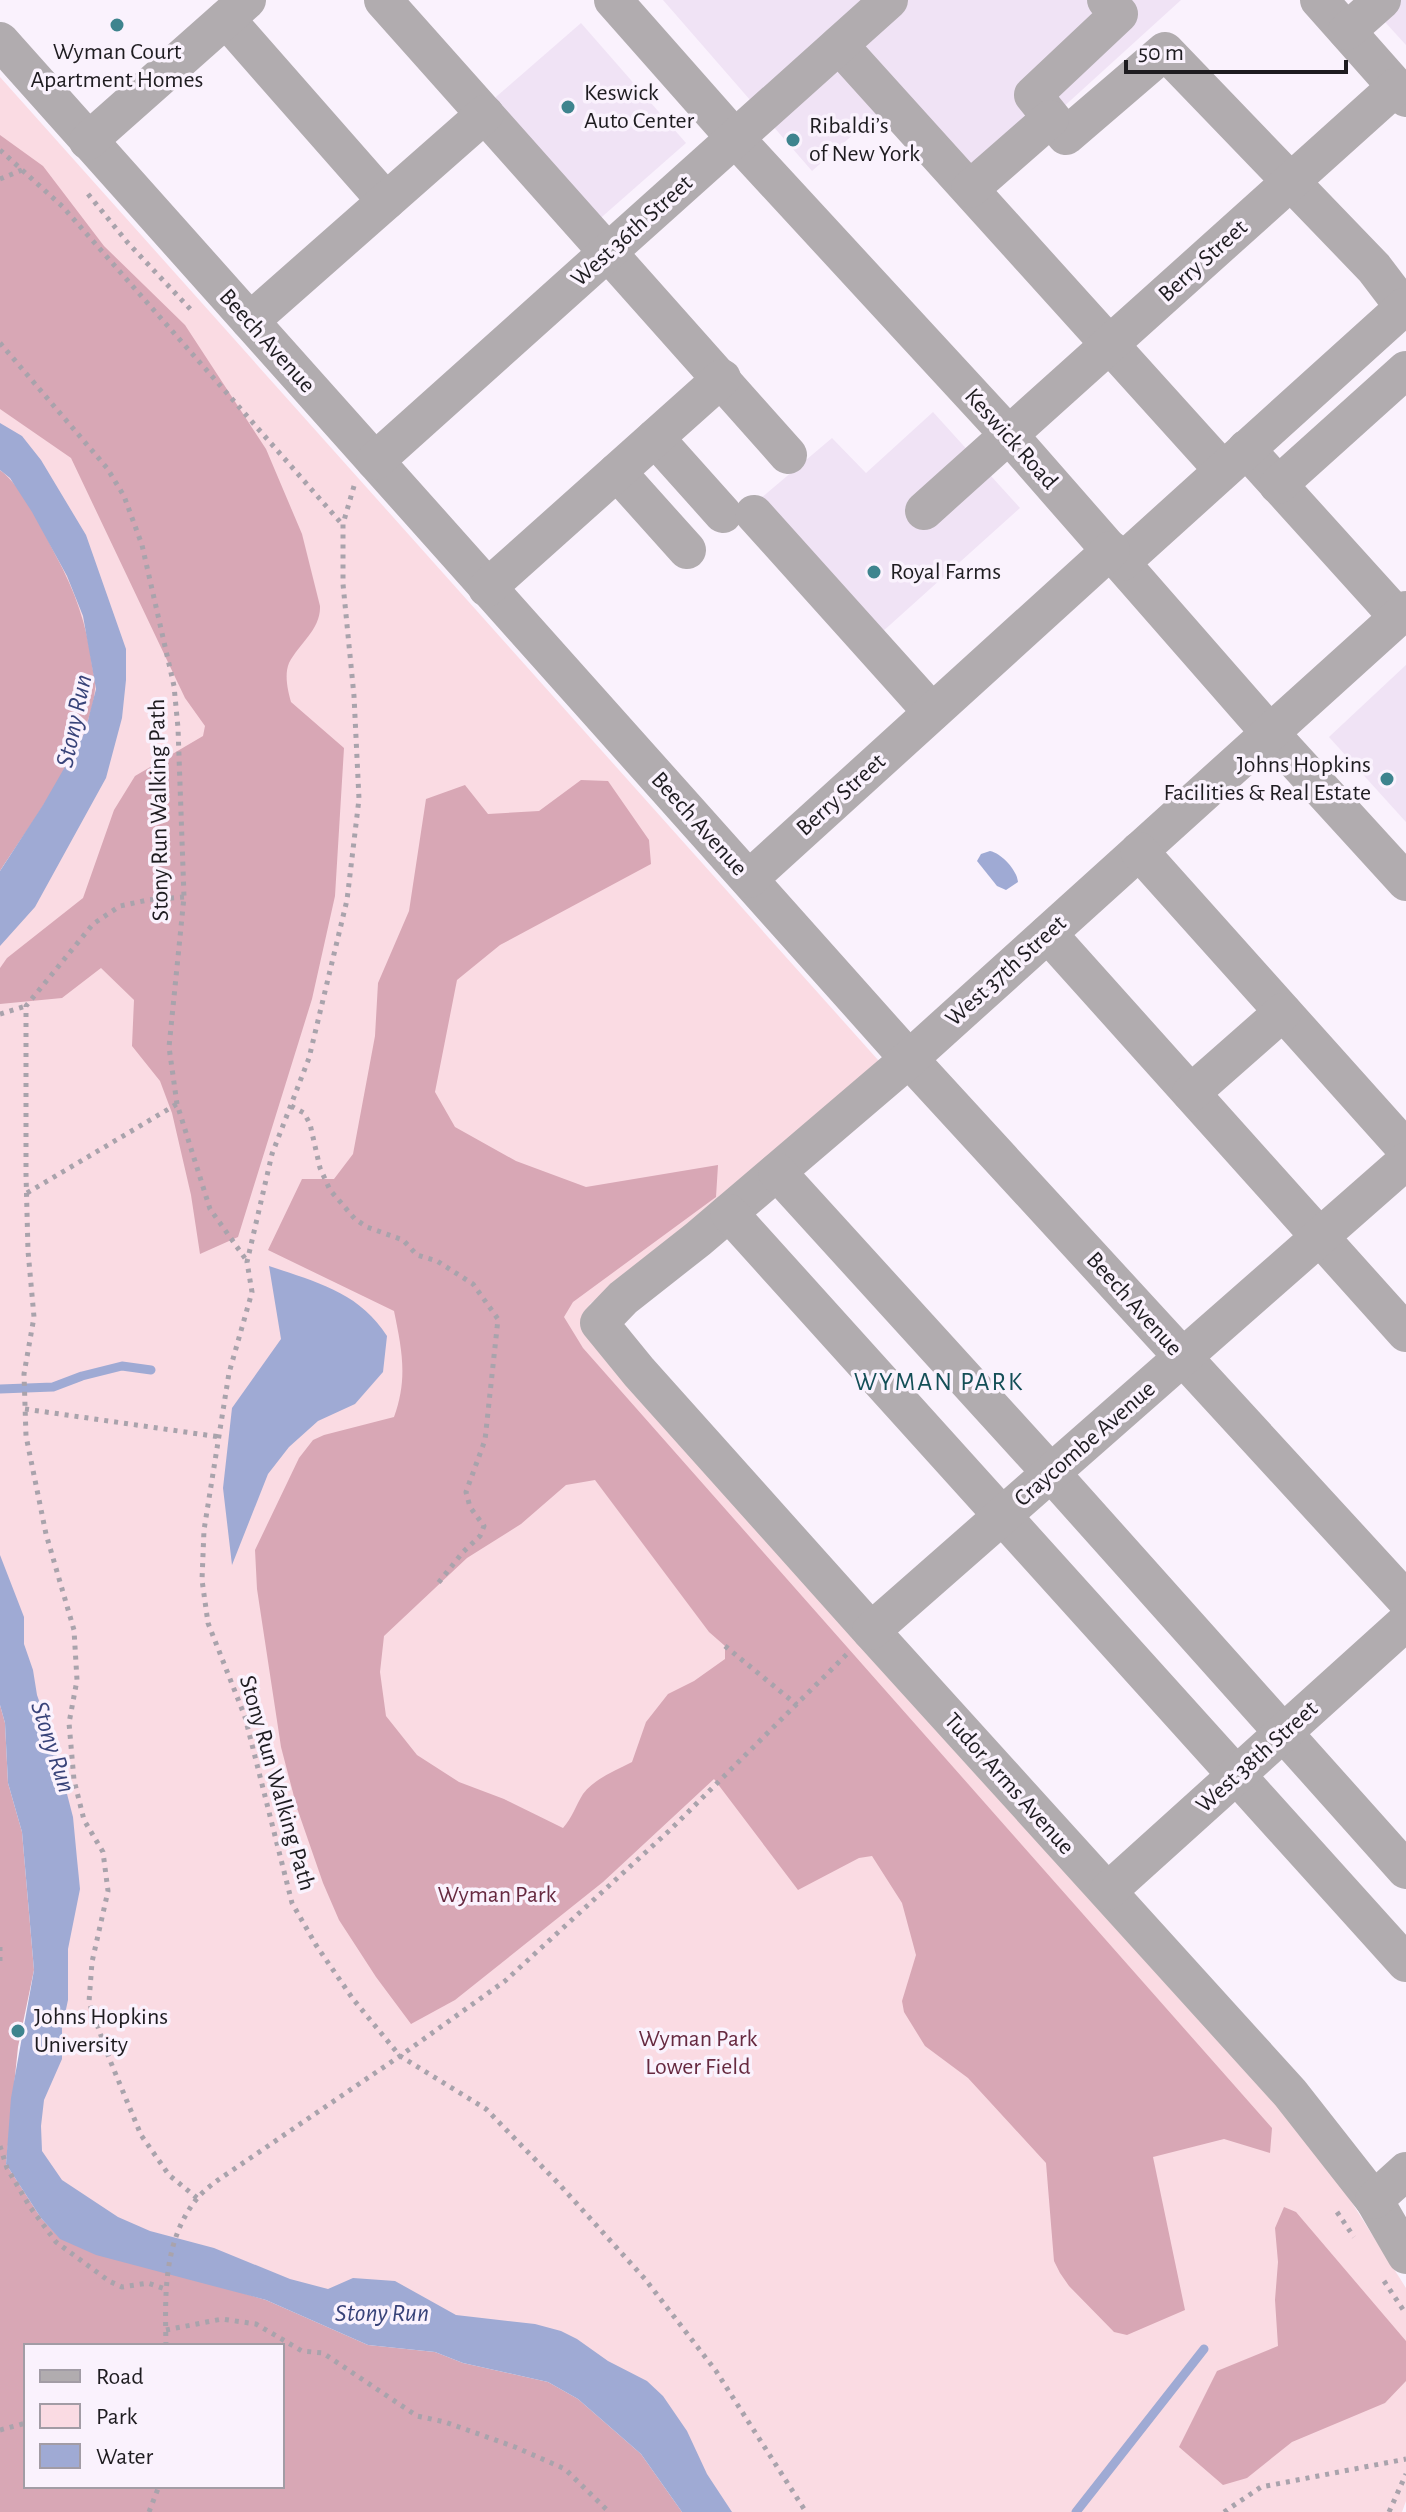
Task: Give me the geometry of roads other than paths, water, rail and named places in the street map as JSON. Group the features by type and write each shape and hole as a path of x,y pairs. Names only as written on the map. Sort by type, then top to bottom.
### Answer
{"street":[{"path":"383,0 788,455"},
{"name":"West 36th Street","path":"375,461 889,0"},
{"path":"1106,0 1119,14 1033,95 1066,136 1165,51 1374,268 1405,308"},
{"path":"1319,0 1401,93"},
{"path":"1347,31 1382,0"},
{"name":"Keswick Road","path":"634,7 735,138 1009,435 1270,733 1406,882"},
{"path":"88,141 237,9 386,201"},
{"name":"Beech Avenue","path":"0,41 909,1059 1406,1600"},
{"path":"839,45 1110,344 1235,460 1278,485 1402,614"},
{"name":"Berry Street","path":"924,511 1290,183 1401,93"},
{"path":"250,321 485,114"},
{"path":"970,189 1050,119"},
{"name":"Berry Street","path":"749,879 932,712 1235,460 1405,308"},
{"path":"1278,485 1406,370"},
{"path":"487,588 722,378"},
{"path":"655,438 738,514 932,712"},
{"path":"617,472 687,550"},
{"name":"West 37th Street","path":"599,1323 623,1298 729,1213 909,1059 1402,614"},
{"path":"1139,851 1406,1149"},
{"path":"1048,934 1406,1333"},
{"path":"1191,1093 1283,1012"},
{"name":"Craycombe Avenue","path":"871,1631 1406,1161"},
{"path":"777,1172 1406,1870"},
{"path":"729,1213 1406,1963"},
{"name":"Tudor Arms Avenue","path":"599,1323 639,1372 871,1631 1290,2093 1374,2200 1406,2255"},
{"name":"West 38th Street","path":"1108,1891 1406,1622"},
{"path":"1374,2200 1406,2171"}],"water":[{"name":"Stony Run","path":"0,423 22,436 41,460 86,535 126,649 126,680 122,718 106,778 35,907 0,946 0,871 85,732 96,689 83,616 67,576 32,512 10,478 0,470"},
{"path":"990,851 1012,867 1017,877 1018,882 1006,890 997,886 977,861 981,854"},
{"path":"269,1266 335,1290 376,1321 387,1336 383,1372 355,1404 318,1421 289,1447 268,1474 232,1565 223,1488 232,1408 281,1339"},
{"name":"Stony Run","path":"0,1555 24,1617 24,1644 73,1817 80,1889 68,1949 68,2000 62,2028 62,2059 44,2100 41,2126 42,2151 62,2180 118,2217 150,2231 214,2248 290,2279 328,2289 353,2278 395,2281 456,2315 535,2324 561,2331 647,2381 663,2396 687,2431 707,2474 732,2512 682,2512 641,2454 578,2399 548,2382 463,2363 435,2352 368,2345 266,2300 96,2255 60,2239 41,2218 6,2164 11,2098 34,1970 22,1832 8,1783 5,1723 0,1705"}],"waterway":[{"path":"0,1389 53,1387 122,1366 151,1370"},
{"path":"1076,2512 1204,2349"}],"place":[{"name":"Wyman Court Apartment Homes","path":"117,25"},
{"name":"Keswick Auto Center","path":"568,107"},
{"name":"Ribaldi’s of New York","path":"793,140"},
{"name":"Royal Farms","path":"874,572"},
{"name":"Johns Hopkins Facilities & Real Estate","path":"1387,779"},
{"name":"Johns Hopkins University","path":"18,2031"}],"district":[{"name":"WYMAN PARK","path":"939,1382"}],"park label":[{"name":"Wyman Park","path":"497,1895"},
{"name":"Wyman Park Lower Field","path":"698,2053"}]}
